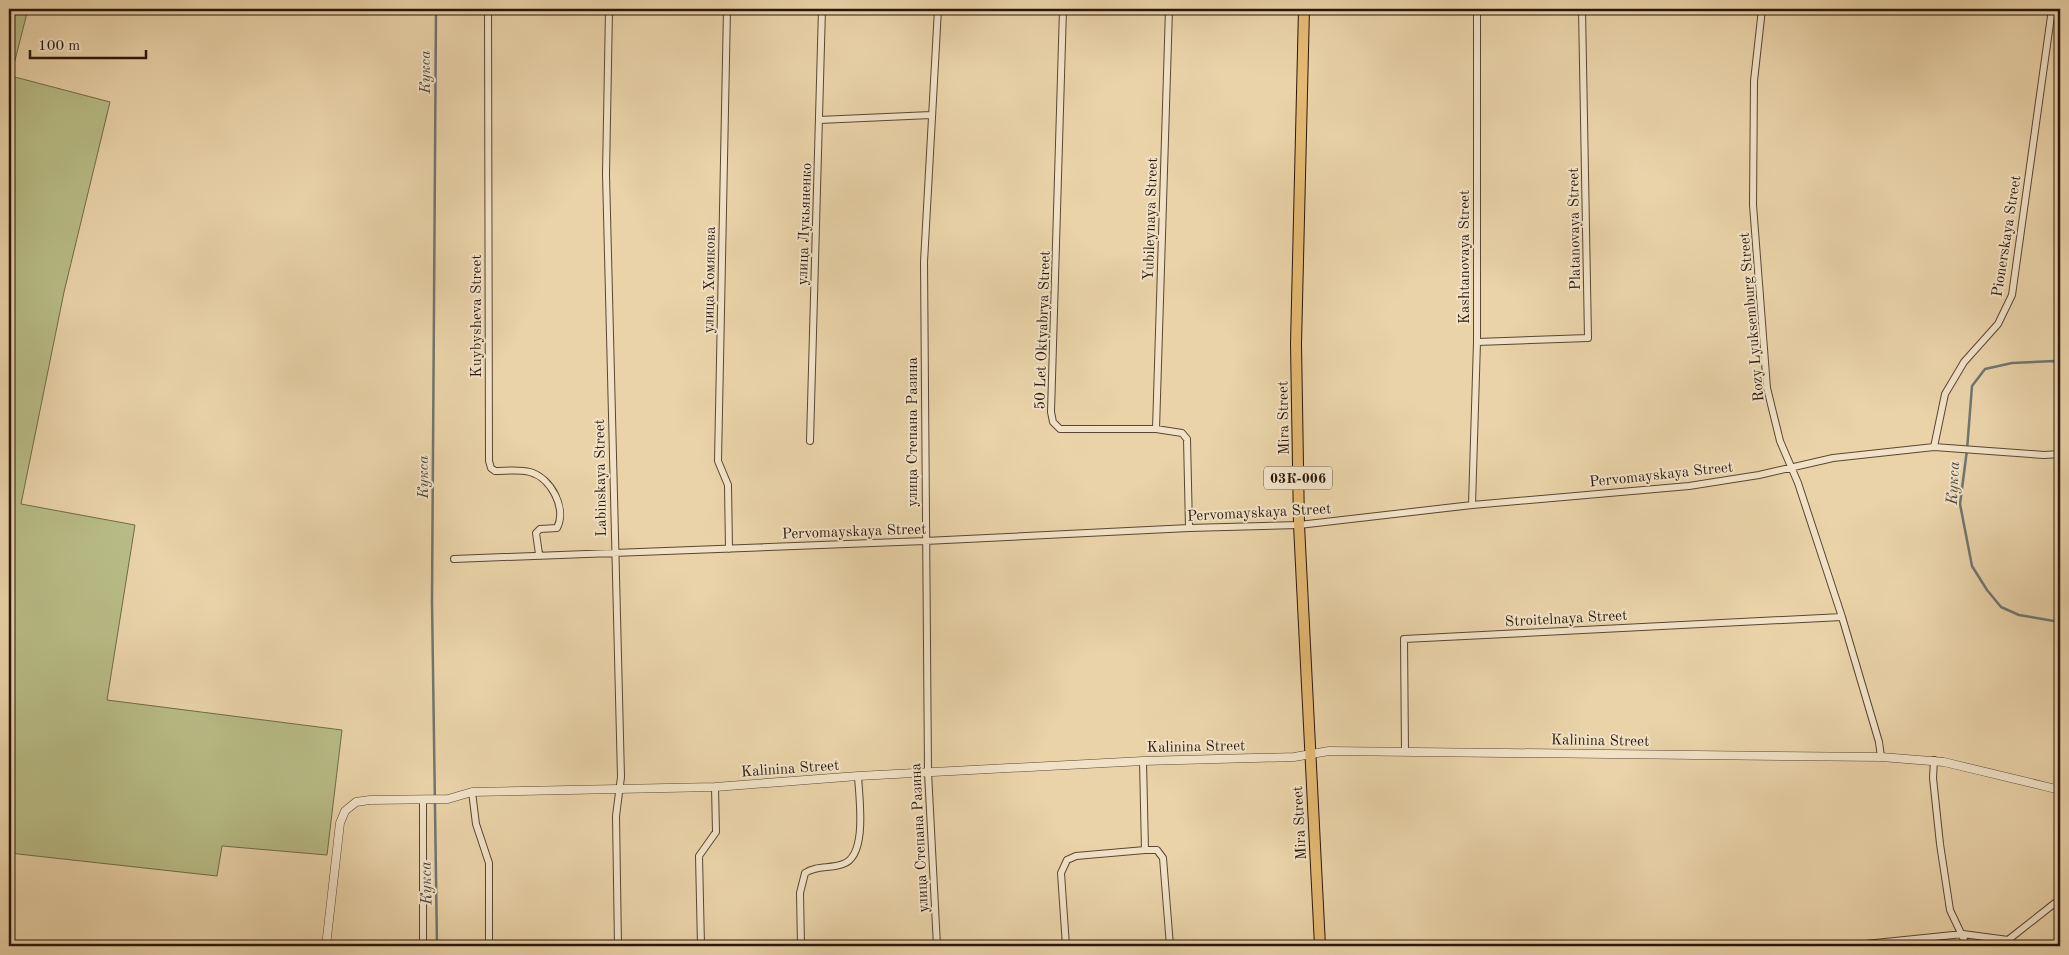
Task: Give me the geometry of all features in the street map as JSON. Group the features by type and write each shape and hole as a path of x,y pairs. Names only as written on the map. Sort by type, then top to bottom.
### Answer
{"main road":[{"name":"Mira Street","path":"1304,9 1296,344 1299,525 1320,946"}],"street":[{"name":"Kuybysheva Street","path":"488,9 489,461 490,468 495,471 528,471 535,474 543,479 558,499 560,523 557,528 540,529 536,533 539,554"},
{"name":"Labinskaya Street","path":"609,9 606,174 620,791 616,816 618,946"},
{"name":"улица Хомякова","path":"727,9 718,461 728,485 729,549"},
{"name":"улица Лукьяненко","path":"810,441 822,9"},
{"name":"улица Степана Разина","path":"937,946 928,772 924,262 938,9"},
{"name":"50 Let Oktyabrya Street","path":"1063,9 1051,412 1053,422 1060,429 1156,429 1182,433 1187,439 1189,528"},
{"name":"Yubileynaya Street","path":"1156,429 1169,9"},
{"name":"Kashtanovaya Street","path":"1472,505 1477,342 1477,9"},
{"name":"Platanovaya Street","path":"1477,342 1588,338 1582,9"},
{"name":"Rozy Lyuksemburg Street","path":"1762,9 1754,81 1753,205 1767,388 1780,441 1792,469 1842,617 1879,742 1881,757"},
{"name":"Pionerskaya Street","path":"1934,447 1945,394 1964,362 1998,324 2012,295 2052,9"},
{"path":"819,120 931,115"},
{"name":"Pervomayskaya Street","path":"454,559 539,554 729,549 1189,528 1299,525 1472,505 1689,486 1792,469 1833,458 1934,447 2060,454"},
{"name":"Stroitelnaya Street","path":"1405,752 1404,639 1842,617"},
{"name":"Kalinina Street","path":"326,946 340,823 345,811 356,802 370,800 448,799 472,792 620,791 714,787 928,772 1143,761 1294,757 1329,751 1881,757 1934,760 2060,790"},
{"path":"1934,760 1933,778 1940,844 1950,910 1963,934 1967,946"},
{"path":"1143,761 1145,850"},
{"path":"801,946 800,893 805,873 813,868 844,864 854,855 860,840 858,776"},
{"path":"701,946 699,856 716,832 714,787"},
{"path":"472,792 476,824 488,863 489,946"},
{"path":"423,946 426,799"},
{"path":"1066,946 1061,874 1067,860 1076,856 1145,850 1157,850 1163,858 1170,946"},
{"path":"1846,946 1963,934 2006,943 2060,899"}],"green space":[{"path":"9,9 28,9 11,76 110,102 64,292 21,504 135,525 107,700 342,730 327,855 222,846 217,876 9,853"}],"waterway":[{"name":"Кукса","path":"436,9 432,600 437,946"},
{"name":"Кукса","path":"2060,363 2055,361 2012,363 1985,369 1972,386 1967,450 1960,504 1972,566 1987,590 2001,607 2019,615 2060,622"}]}
